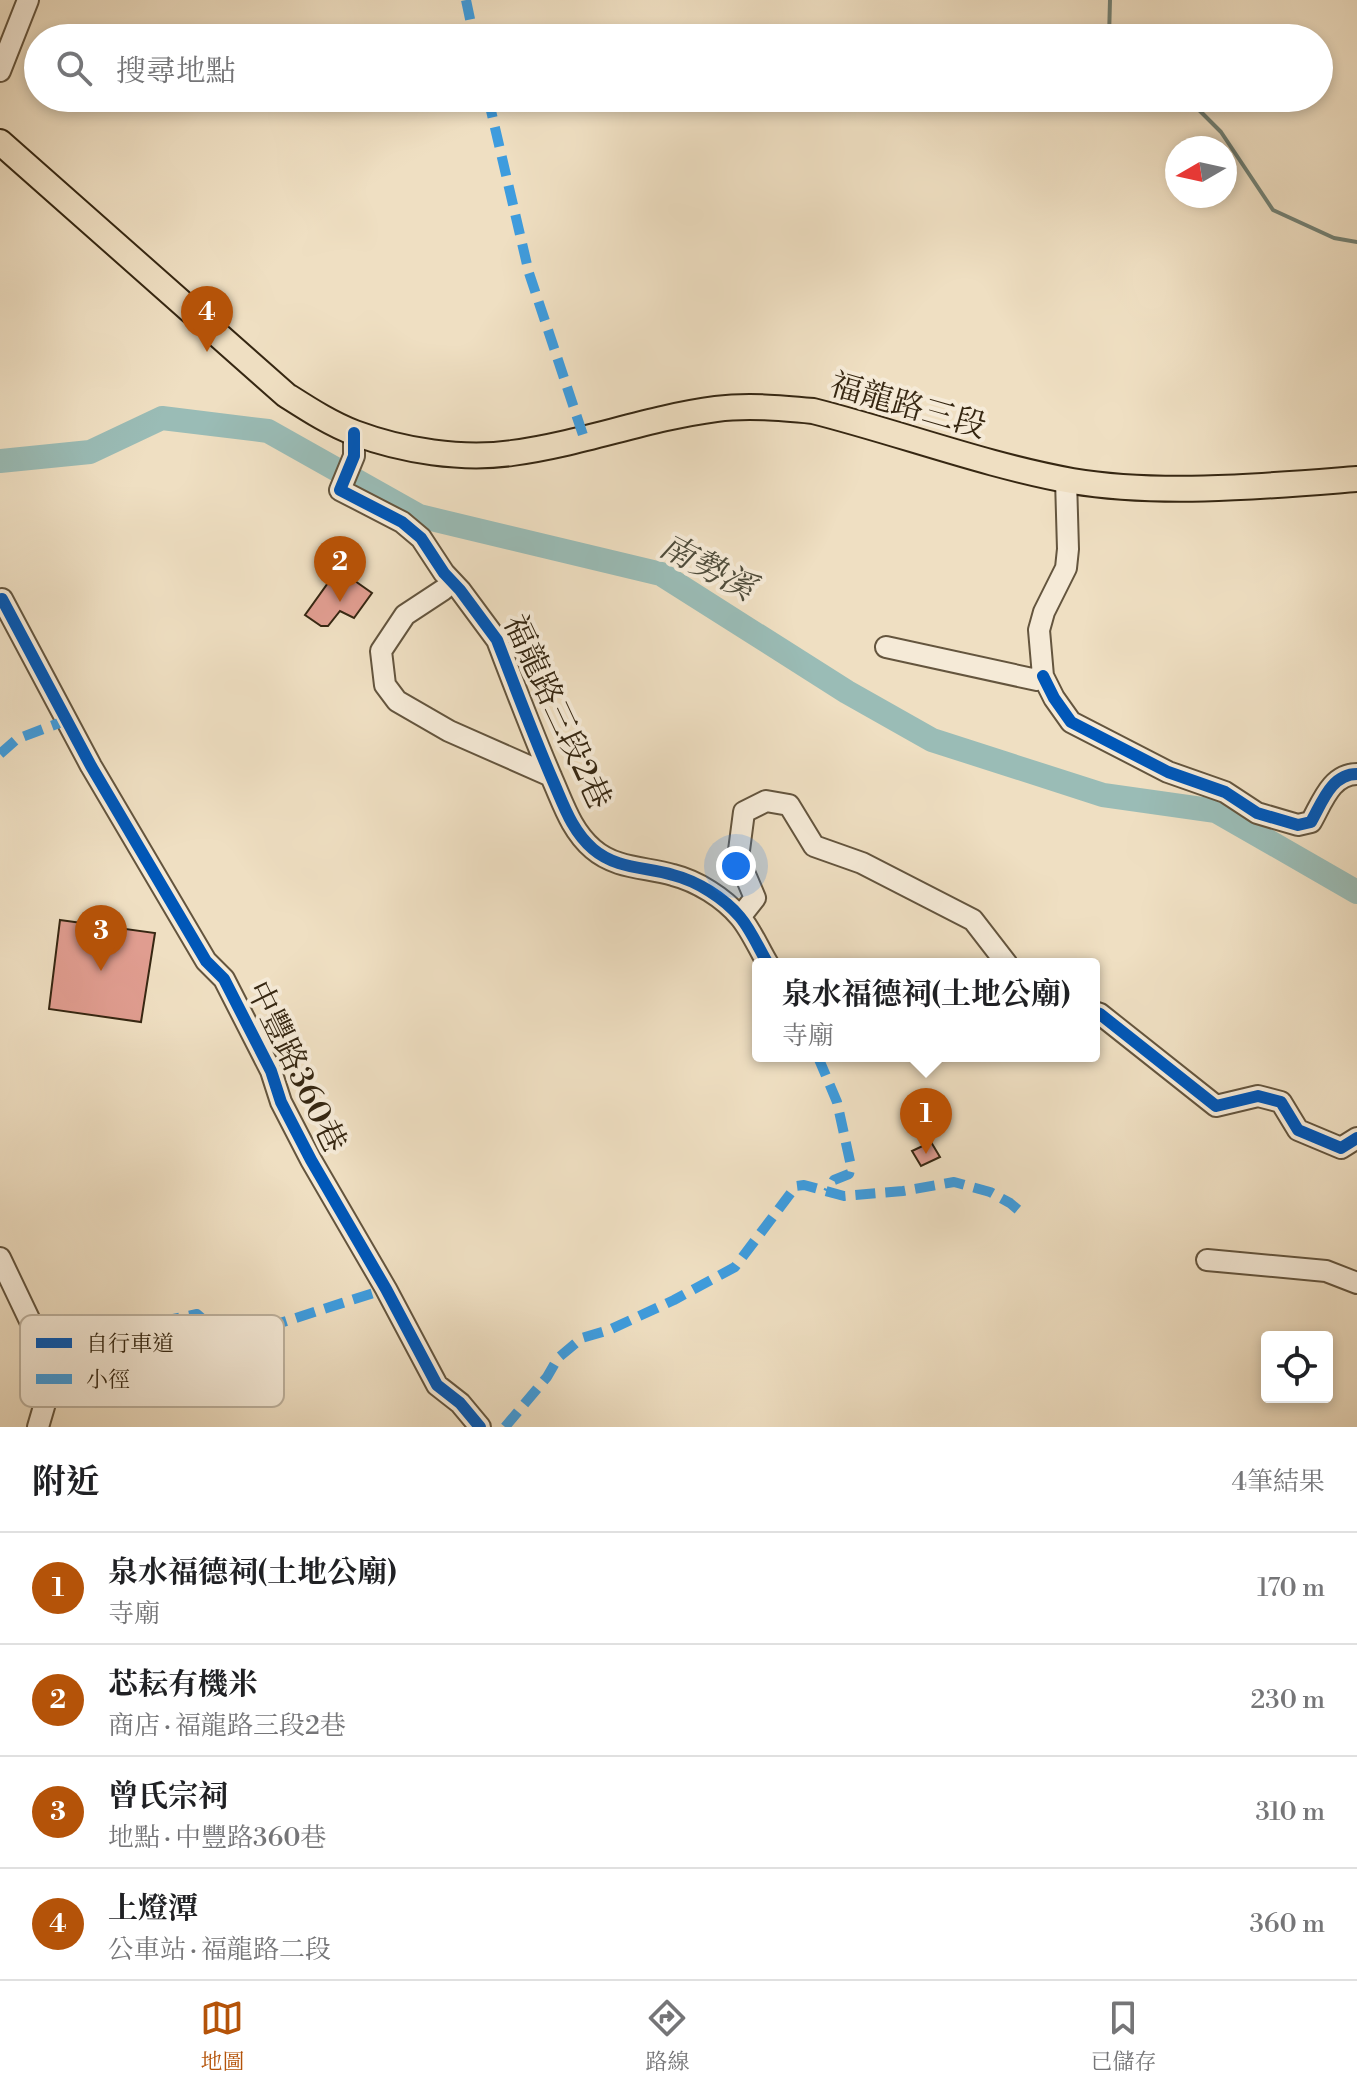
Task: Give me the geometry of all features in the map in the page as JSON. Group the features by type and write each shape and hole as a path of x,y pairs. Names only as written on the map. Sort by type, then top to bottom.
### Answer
{"main road":[{"name":"福龍路三段","path":"0,142 286,395 354,444 389,444 445,453 511,453 679,415 716,409 782,408 845,419 1001,466 1106,485 1237,487 1357,479"}],"street":[{"path":"0,71 28,0"},
{"name":"福龍路三段2巷","path":"354,444 340,490 402,522 421,538 444,573 490,629 573,825 595,850 630,867 674,875 721,899 740,917 764,958"},
{"path":"1066,480 1066,568 1044,612 1039,630 1043,676 1071,722 1168,772 1225,792 1257,813 1298,825 1311,822 1333,784 1347,774 1357,774"},
{"path":"443,590 405,615 381,651 385,685 397,701 449,731 551,776"},
{"name":"中豐路360巷","path":"2,599 91,766 206,961 224,979 271,1071 281,1102 293,1125 437,1385 460,1403 480,1427"},
{"path":"886,647 1037,680 1043,676"},
{"path":"740,917 755,898 738,858 744,812 766,801 789,805 814,846 862,863 973,920 1002,958"},
{"path":"1100,1014 1216,1106 1258,1096 1281,1102 1298,1130 1312,1136 1341,1148 1357,1138"},
{"path":"0,1258 27,1315"},
{"path":"1207,1260 1326,1271 1357,1283"},
{"path":"38,1427 44,1407"}],"building":[{"path":"338,569 372,593 354,618 340,611 328,626 321,626 305,615"},
{"path":"60,920 155,933 141,1022 49,1009"},
{"path":"931,1142 940,1157 921,1166 912,1151"}],"waterway":[{"path":"1109,24 1110,0"},
{"path":"1201,112 1221,132 1273,210 1334,238 1357,242"},
{"name":"南勢溪","path":"0,461 90,452 162,418 268,431 419,516 661,574 847,692 932,740 1103,795 1216,811 1357,892"}],"marked path":[{"path":"466,0 471,24"},
{"path":"491,112 529,273 584,438"},
{"path":"0,754 17,739 67,720"},
{"path":"820,1062 837,1102 851,1166 849,1174 834,1180 828,1192"},
{"path":"505,1427 547,1377 558,1358 582,1338 609,1330 674,1300 735,1267 796,1186 804,1185 844,1196 903,1191 954,1182 990,1192 1023,1214"},
{"path":"284,1322 386,1289"},
{"path":"192,1315 198,1315"}],"cycle path":[{"path":"354,433 354,456 340,490 402,522 421,538 444,573 497,640 565,809 579,834 602,856 682,878 718,897 744,922 765,958"},
{"path":"2,599 91,766 206,961 224,979 271,1071 281,1102 311,1160 386,1289 437,1385 460,1403 480,1427"},
{"path":"1043,676 1071,722 1168,772 1225,792 1257,813 1298,825 1311,822 1334,784 1348,775 1357,774"},
{"path":"1100,1014 1216,1106 1258,1096 1281,1102 1298,1130 1341,1148 1357,1138"}],"place":[{"name":"上燈潭","path":"207,352"},
{"name":"芯耘有機米","path":"340,602"},
{"name":"曾氏宗祠","path":"101,971"},
{"name":"泉水福德祠(土地公廟)","path":"926,1154"}]}
